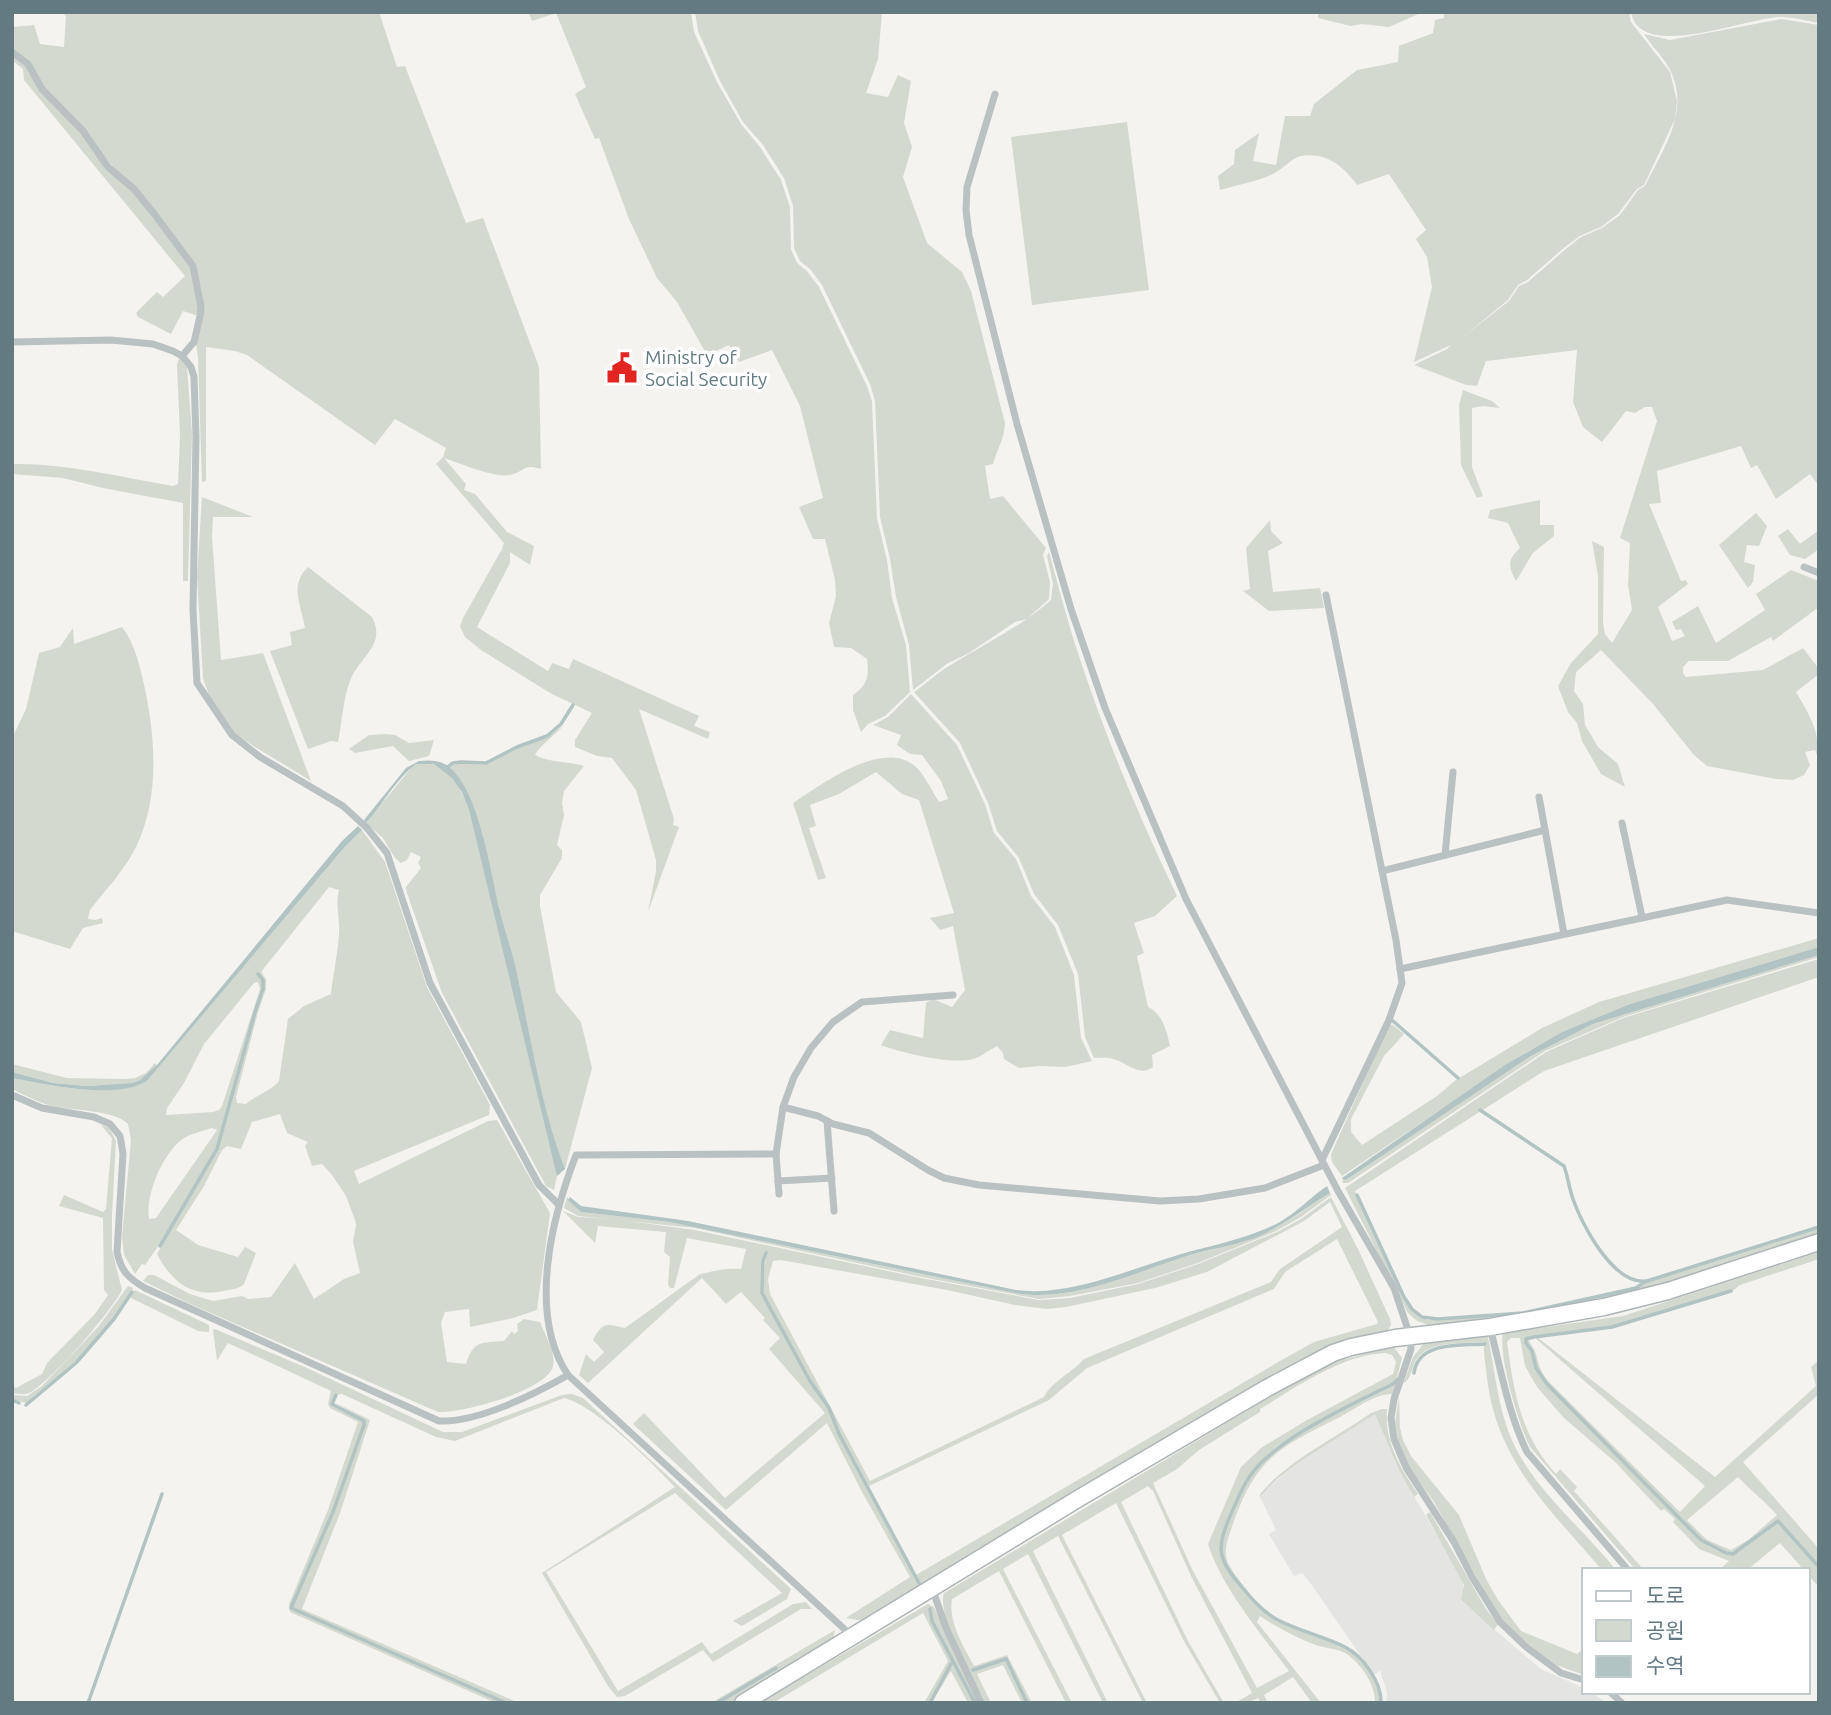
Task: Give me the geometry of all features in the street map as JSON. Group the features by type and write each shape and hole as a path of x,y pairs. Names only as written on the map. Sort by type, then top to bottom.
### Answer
{"main road":[{"path":"743,1703 1081,1497 1333,1353 1410,1336 1490,1327 1604,1307 1668,1291 1819,1242"}],"street":[{"path":"12,52 28,64 42,89 83,131 108,167 134,189 193,266 201,307 200,316 194,342 182,356"},
{"path":"995,94 967,187 968,235 1007,391 1068,598 1105,708 1186,898 1323,1163 1394,1288 1410,1336 1411,1349 1394,1399 1391,1418 1394,1439 1407,1469 1454,1542 1490,1608 1509,1633 1561,1672 1582,1679"},
{"path":"12,342 137,342 163,346 182,356 191,367 194,377 196,495 193,610 197,683 232,735 260,757 336,802 367,828 387,853 430,983 539,1185 558,1204"},
{"path":"1804,567 1819,573"},
{"path":"783,1107 869,1133 944,1178 979,1185 1160,1201 1199,1199 1265,1188 1323,1163 1389,1020 1402,984 1326,595"},
{"path":"1445,855 1453,772"},
{"path":"1539,797 1564,934"},
{"path":"1622,823 1642,917"},
{"path":"1382,871 1545,830"},
{"path":"1400,969 1727,900 1819,913"},
{"path":"779,1194 776,1154 783,1107 794,1077 811,1048 833,1022 862,1002 953,995"},
{"path":"12,1095 42,1108 94,1117 110,1124 120,1136 123,1154 117,1252 127,1278 145,1288 439,1421 465,1418 511,1403 568,1375"},
{"path":"827,1121 834,1211"},
{"path":"776,1154 576,1154 558,1204 553,1229 546,1304 552,1343 568,1375 853,1637"},
{"path":"778,1181 832,1178"},
{"path":"1490,1327 1510,1408 1527,1452 1626,1568"},
{"path":"932,1588 946,1628 981,1703"}],"shaded area":[{"path":"1375,1413 1399,1470 1462,1579 1464,1590 1461,1601 1541,1669 1582,1688 1582,1694 1593,1694 1607,1703 1386,1703 1387,1693 1380,1670 1374,1675 1311,1584 1302,1573 1294,1576 1269,1534 1276,1530 1260,1497 1301,1461"}],"green space":[{"path":"61,12 379,12 397,67 405,66 466,223 483,218 539,367 541,469 527,467 515,474 503,475 444,458 466,484 464,490 475,494 507,532 534,546 530,565 510,552 510,563 477,627 548,671 552,663 569,669 573,659 699,716 694,726 710,732 708,739 639,709 674,819 673,825 679,827 648,912 656,860 636,790 612,758 597,756 575,747 575,740 592,713 550,693 481,650 465,637 460,626 504,543 436,464 443,457 446,448 395,419 375,445 247,355 206,347 206,481 202,482 196,343 202,316 197,272 123,178 12,50 12,27 34,25 40,44 64,47 66,16"},
{"path":"528,12 691,12 694,32 717,82 741,124 781,180 790,207 791,249 797,263 819,287 872,401 877,518 892,598 906,645 910,692 885,716 868,724 861,732 853,710 853,695 866,680 867,659 851,648 834,647 829,623 836,596 835,580 825,539 813,539 799,507 823,498 800,406 772,350 739,362 729,345 707,355 677,302 657,278 629,219 599,138 595,139 575,94 586,87 556,13 532,21"},
{"path":"695,12 882,12 878,59 866,93 888,97 898,75 911,81 904,123 912,147 903,177 927,243 962,272 971,291 1005,423 993,464 985,466 990,499 1003,496 1046,548 1043,555 1050,582 1049,599 1027,619 1015,622 969,653 948,663 913,690 909,645 880,517 875,401 870,384 822,285 800,261 794,248 793,206 784,178 763,145 743,122 720,81 698,31"},
{"path":"1318,12 1423,12 1389,27 1362,24 1351,26 1318,18"},
{"path":"1444,12 1629,12 1631,22 1670,72 1677,100 1672,74 1644,34 1670,40 1781,19 1819,25 1819,486 1810,474 1776,499 1757,465 1751,468 1741,446 1657,471 1661,503 1649,504 1681,581 1686,580 1688,584 1658,607 1672,641 1685,636 1681,629 1676,630 1672,622 1698,606 1716,643 1765,610 1756,594 1791,570 1819,581 1819,607 1773,641 1771,637 1728,661 1689,661 1683,667 1686,677 1763,670 1803,648 1819,669 1819,674 1796,692 1813,724 1819,750 1819,760 1815,750 1805,752 1810,765 1804,775 1793,780 1776,779 1707,766 1694,755 1653,704 1601,650 1576,672 1574,691 1583,704 1585,725 1598,747 1618,764 1625,787 1601,774 1582,741 1577,723 1568,712 1558,686 1571,663 1598,634 1598,576 1592,541 1604,547 1603,623 1605,634 1612,643 1632,610 1628,585 1630,543 1620,538 1657,421 1652,407 1645,407 1635,413 1626,411 1602,442 1583,427 1573,402 1577,350 1486,361 1477,386 1466,385 1414,365 1451,345 1414,362 1432,287 1427,257 1416,239 1426,230 1389,174 1357,185 1334,162 1310,155 1292,160 1266,177 1220,190 1218,176 1234,164 1235,150 1259,133 1253,161 1276,165 1285,116 1310,116 1314,104 1357,70 1398,62 1399,46 1433,33 1435,20 1444,18","holes":["1674,121 1645,186 1638,190 1620,215 1602,228 1581,237 1528,282 1519,286 1509,301 1464,336 1508,300 1518,285 1565,247 1580,236 1601,227 1618,214 1637,189 1644,185"]},
{"path":"1631,12 1819,12 1819,23 1781,17 1697,34 1673,36 1653,34 1639,27"},
{"path":"12,53 27,65 36,82 127,185 192,267 201,307 198,316 183,311 171,334 138,317 136,313 157,292 163,297 185,276 24,80 23,69 12,60"},
{"path":"1127,122 1149,290 1032,305 1011,137"},
{"path":"179,358 187,368 192,433 188,581 183,581 183,503 63,478 12,474 12,464 32,464 93,471 173,486 178,484"},
{"path":"1463,390 1492,401 1500,408 1472,408 1472,467 1483,496 1477,498 1461,465 1459,405"},
{"path":"202,497 253,517 213,517 212,537 221,660 263,653 311,781 239,737 210,698 203,678 197,577"},
{"path":"1540,500 1540,525 1554,525 1554,536 1533,553 1516,581 1510,563 1520,548 1508,523 1488,518 1490,510"},
{"path":"1756,513 1767,526 1759,546 1747,545 1744,562 1755,565 1753,582 1748,588 1719,545"},
{"path":"1270,520 1271,531 1283,543 1268,551 1273,592 1320,588 1324,608 1269,611 1243,591 1250,589 1246,548"},
{"path":"1788,529 1800,544 1819,530 1819,549 1805,559 1790,555 1778,536"},
{"path":"1049,552 1101,720 1137,809 1177,896 1155,916 1134,923 1144,953 1137,956 1148,1007 1161,1019 1170,1046 1152,1055 1153,1067 1143,1071 1113,1059 1094,1058 1085,1037 1078,974 1058,925 1034,894 1019,858 997,831 988,803 960,743 914,692 945,669 1027,619 1051,600 1053,584 1047,556"},
{"path":"308,567 372,617 376,635 374,643 350,681 338,742 331,741 308,749 270,651 292,645 290,632 305,628 298,588 302,574"},
{"path":"122,627 137,657 147,697 153,762 150,805 145,825 132,854 122,871 90,910 88,919 102,918 103,923 83,928 70,949 12,931 12,738 26,709 39,653 60,647 73,628 74,644"},
{"path":"911,694 957,745 985,804 994,833 1016,859 1031,896 1055,927 1074,975 1081,1038 1092,1061 1065,1067 1019,1068 1004,1059 997,1046 976,1058 953,1060 914,1055 881,1045 890,1030 923,1038 926,1003 933,999 952,1007 965,990 953,926 940,930 930,918 954,913 919,800 902,794 876,772 839,794 810,805 816,826 809,828 826,878 818,880 793,803 854,766 889,757 905,760 918,769 939,802 948,799 941,781 922,755 910,754 897,745 901,735 873,725 888,717"},
{"path":"563,726 535,755 584,766 564,791 564,815 557,845 562,850 562,858 540,895 556,992 581,1022 592,1068 565,1169 543,1097 515,965 483,835 470,799 449,767 459,763 485,765 547,737"},
{"path":"369,735 395,735 409,743 434,740 429,756 409,761 393,746 355,753 349,749"},
{"path":"428,762 449,774 469,810 554,1155 557,1176 554,1190 546,1186 442,993 406,887 421,868 418,863 421,857 411,852 407,860 401,863 383,838 366,823 411,768 416,764"},
{"path":"362,830 385,862 427,987 490,1105 489,1115 354,1171 359,1184 488,1121 497,1120 550,1213 537,1310 470,1327 469,1309 445,1312 441,1323 447,1362 466,1364 479,1344 504,1341 512,1331 514,1334 518,1331 517,1324 524,1319 540,1322 550,1346 553,1364 545,1377 533,1386 482,1405 438,1412 143,1281 148,1275 154,1275 190,1294 213,1301 242,1296 248,1299 271,1297 295,1263 314,1299 344,1279 360,1273 353,1242 356,1225 346,1196 322,1164 312,1166 305,1146 308,1142 287,1133 280,1114 252,1122 241,1149 227,1146 222,1150 204,1186 176,1230 198,1245 238,1257 245,1247 256,1253 244,1284 235,1289 212,1293 192,1290 169,1273 157,1254 218,1149 264,984 216,1148 159,1245 135,1274 124,1255 122,1237 131,1140 128,1124 121,1119 91,1111 48,1105 12,1089 12,1078 99,1090 132,1086 147,1081","holes":["329,887 339,890 338,941 331,994 304,1006 288,1019 279,1081 246,1104 237,1103 236,1097 266,989 266,979 261,972","258,982 260,989 222,1106 213,1112 166,1115 167,1108 184,1083 204,1044 254,983","212,1128 217,1130 156,1218 149,1219 153,1186 164,1162 178,1143 192,1134"]},
{"path":"1819,938 1819,947 1630,1004 1562,1032 1522,1055 1342,1176 1332,1162 1331,1154 1389,1025 1404,1034 1384,1056 1351,1119 1351,1132 1362,1145 1437,1096 1456,1080 1542,1028 1599,1002"},
{"path":"1819,955 1623,1017 1545,1051 1348,1183 1343,1183 1342,1178 1349,1178 1531,1056 1593,1024"},
{"path":"1819,959 1819,977 1544,1071 1355,1191 1403,1297 1415,1313 1428,1320 1523,1314 1636,1289 1647,1282 1819,1228 1819,1235 1657,1287 1581,1306 1516,1316 1428,1325 1417,1321 1408,1313 1345,1188 1546,1052 1623,1018"},
{"path":"155,1063 157,1066 132,1083 87,1086 53,1083 12,1072 12,1064 67,1078 124,1079 146,1073"},
{"path":"92,1121 109,1128 116,1141 112,1250 122,1290 93,1330 51,1376 29,1393 12,1393 12,1386 16,1388 42,1374 47,1363 95,1314 108,1295 104,1290 103,1218 59,1206 64,1195 103,1212 106,1209 112,1138 101,1125"},
{"path":"1330,1193 1331,1195 1301,1217 1276,1231 1198,1263 1138,1283 1039,1299 922,1277 695,1228 578,1216 564,1208 567,1197 581,1212 669,1222 1015,1293 1037,1295 1082,1290 1190,1255 1248,1240 1284,1224"},
{"path":"1331,1197 1390,1319 1388,1330 1351,1339 1312,1355 1013,1529 863,1621 846,1618 910,1577 827,1423 726,1510 633,1424 644,1413 725,1498 825,1413 769,1349 780,1338 741,1292 726,1304 702,1278 588,1383 579,1375 586,1354 594,1362 604,1352 593,1340 603,1327 609,1325 625,1328 700,1274 741,1269 746,1249 687,1238 674,1288 670,1288 670,1257 664,1252 666,1232 598,1226 595,1243 563,1211 578,1217 695,1230 1039,1300 1070,1298 1138,1284 1198,1264 1277,1232 1301,1219","holes":["1330,1202 1342,1227 1280,1269 1271,1282 1084,1359 1052,1386 1044,1397 870,1481 770,1294 768,1279 773,1261 781,1260 1015,1305 1047,1309 1066,1307 1155,1288 1207,1272 1304,1221","1337,1239 1377,1324 1314,1342 1280,1361 916,1575 919,1584 838,1435 826,1404 809,1381 762,1293 762,1261 766,1253 763,1293 810,1380 827,1403 840,1434 869,1486 1049,1400 1087,1368 1274,1289 1285,1272"]},
{"path":"1819,1252 1819,1259 1740,1285 1731,1292 1612,1327 1537,1337 1715,1477 1816,1386 1811,1367 1819,1360 1819,1394 1743,1462 1819,1549 1819,1566 1779,1520 1733,1553 1702,1540 1548,1384 1537,1368 1533,1350 1525,1339 1525,1343 1531,1351 1535,1368 1546,1385 1701,1541 1719,1551 1734,1554 1778,1522 1819,1568 1819,1587 1810,1577 1810,1568 1802,1568 1780,1543 1749,1568 1721,1568 1729,1561 1699,1549 1673,1522 1675,1519 1664,1509 1661,1511 1615,1462 1564,1418 1537,1387 1525,1366 1520,1338 1511,1338 1507,1342 1516,1395 1534,1444 1556,1474 1560,1469 1577,1487 1574,1491 1642,1568 1634,1568 1530,1447 1506,1374 1503,1333 1623,1316","holes":["1534,1337 1705,1486 1680,1512 1548,1381 1541,1371 1528,1338","1738,1477 1777,1515 1748,1540 1731,1550 1707,1540 1687,1520"]},
{"path":"128,1286 133,1288 118,1310 74,1364 29,1404 12,1399 12,1395 27,1396 42,1386 98,1327"},
{"path":"135,1290 209,1325 209,1332 198,1331 129,1297"},
{"path":"215,1329 307,1368 443,1432 462,1432 562,1395 572,1394 583,1398 791,1589 787,1599 742,1626 733,1621 782,1593 675,1493 546,1572 618,1691 702,1642 711,1654 793,1604 806,1602 812,1609 801,1609 713,1662 703,1650 625,1696 617,1697 542,1573 675,1487 607,1423 591,1411 564,1398 455,1441 436,1437 342,1394 335,1395 331,1405 363,1422 363,1425 333,1512 290,1609 504,1703 496,1703 290,1612 289,1604 328,1510 358,1422 330,1408 328,1404 331,1391 228,1343 217,1361"},
{"path":"1487,1333 1506,1426 1519,1454 1540,1485 1614,1568 1600,1568 1545,1505 1514,1460 1493,1408 1484,1342 1447,1344 1429,1349 1416,1360 1410,1376 1403,1384 1413,1357 1425,1342"},
{"path":"1393,1346 1402,1358 1396,1381 1299,1432 1270,1452 1244,1485 1223,1535 1221,1552 1232,1576 1264,1612 1291,1627 1351,1651 1374,1679 1380,1703 1375,1703 1370,1682 1351,1657 1341,1651 1299,1638 1260,1616 1257,1622 1321,1703 1312,1703 1293,1677 1264,1695 1268,1703 1261,1703 1258,1698 1247,1703 1235,1703 1252,1693 1191,1576 1153,1491 1148,1486 1121,1502 1188,1641 1224,1703 1220,1703 1185,1643 1116,1503 1062,1535 1147,1703 1143,1703 1058,1536 1033,1551 1108,1703 1103,1703 1028,1554 1003,1569 1072,1703 1066,1703 999,1571 952,1599 952,1616 974,1666 1007,1655 1032,1703 1028,1703 1006,1658 972,1671 1005,1661 1025,1703 1022,1703 1003,1665 977,1674 991,1703 984,1703 950,1631 945,1616 944,1593 1263,1401 1335,1362","holes":["1369,1355 1392,1355 1396,1362 1393,1374 1261,1448 1241,1467 1208,1544 1232,1594 1289,1671 1257,1688 1192,1569 1153,1483 1304,1382 1352,1360"]},
{"path":"1395,1384 1392,1394 1371,1399 1286,1446 1273,1456 1252,1482 1234,1521 1227,1542 1226,1558 1253,1598 1233,1575 1223,1557 1228,1525 1251,1475 1280,1446 1298,1434"},
{"path":"1399,1397 1403,1440 1411,1456 1459,1515 1486,1579 1498,1600 1521,1631 1577,1654 1582,1650 1582,1674 1556,1665 1510,1630 1500,1619 1434,1502 1412,1472 1399,1446 1395,1422"},
{"path":"334,1402 370,1420 340,1513 302,1609 519,1703 508,1703 292,1608 334,1513 365,1425 364,1420"},
{"path":"1387,1409 1388,1432 1395,1454 1418,1494 1414,1497 1375,1414 1301,1461 1277,1479 1260,1497 1285,1470 1371,1413"},
{"path":"1430,1512 1486,1609 1498,1624 1494,1630 1461,1600 1464,1585 1426,1515"},
{"path":"928,1604 934,1607 978,1703 933,1621 929,1608 931,1621 974,1703 968,1703 951,1671 931,1703 950,1666 930,1703 924,1703 948,1661 923,1613 773,1703 759,1703"},
{"path":"835,1630 833,1639 730,1703 719,1703 776,1668 716,1703 711,1703"}],"water":[{"path":"419,761 446,765 460,779 469,795 483,834 543,1097 565,1169 557,1176 469,810 462,792 452,778 434,764 416,764 396,784 366,823 364,820 406,768"},
{"path":"358,826 362,830 147,1081 134,1087 100,1090 62,1087 12,1078 12,1072 53,1083 87,1086 140,1080 157,1065 342,841"},
{"path":"1819,947 1819,955 1593,1024 1531,1056 1349,1178 1342,1178 1505,1065 1562,1032 1630,1004"},
{"path":"1327,1186 1330,1193 1262,1235 1082,1290 1037,1295 1015,1293 669,1222 581,1212 568,1200 570,1197 581,1206 688,1221 1016,1290 1036,1291 1057,1290 1098,1281 1256,1233 1286,1218"}],"waterway":[{"path":"445,769 453,763 486,763 547,736 561,724 573,705"},
{"path":"160,1246 217,1149 263,989 263,980 258,974"},
{"path":"1393,1021 1458,1078"},
{"path":"1480,1110 1564,1166 1573,1199 1592,1238 1611,1264 1635,1280 1647,1281 1819,1227"},
{"path":"1357,1195 1404,1297 1422,1317 1438,1319 1523,1313 1636,1288 1646,1281"},
{"path":"766,1253 763,1261 762,1293 810,1381 829,1408 839,1434 919,1583"},
{"path":"1731,1291 1612,1327 1534,1337 1526,1339 1526,1343 1532,1351 1536,1368 1547,1384 1701,1540 1733,1554 1778,1521 1819,1567"},
{"path":"26,1405 76,1363 114,1319 132,1292"},
{"path":"1414,1373 1423,1355 1432,1350 1485,1344"},
{"path":"1381,1703 1375,1679 1365,1663 1352,1651 1284,1623 1257,1604 1227,1568 1221,1544 1226,1525 1242,1489 1262,1462 1296,1436 1398,1379"},
{"path":"336,1395 332,1404 364,1421 364,1425 333,1512 291,1608 506,1703"},
{"path":"12,1400 19,1403"},
{"path":"88,1703 162,1494"},
{"path":"930,1609 932,1621 975,1703"},
{"path":"973,1670 1006,1659 1027,1703"},
{"path":"930,1703 951,1664"},
{"path":"717,1703 776,1668"}],"place":[{"name":"Ministry of Social Security","path":"622,368"}]}
